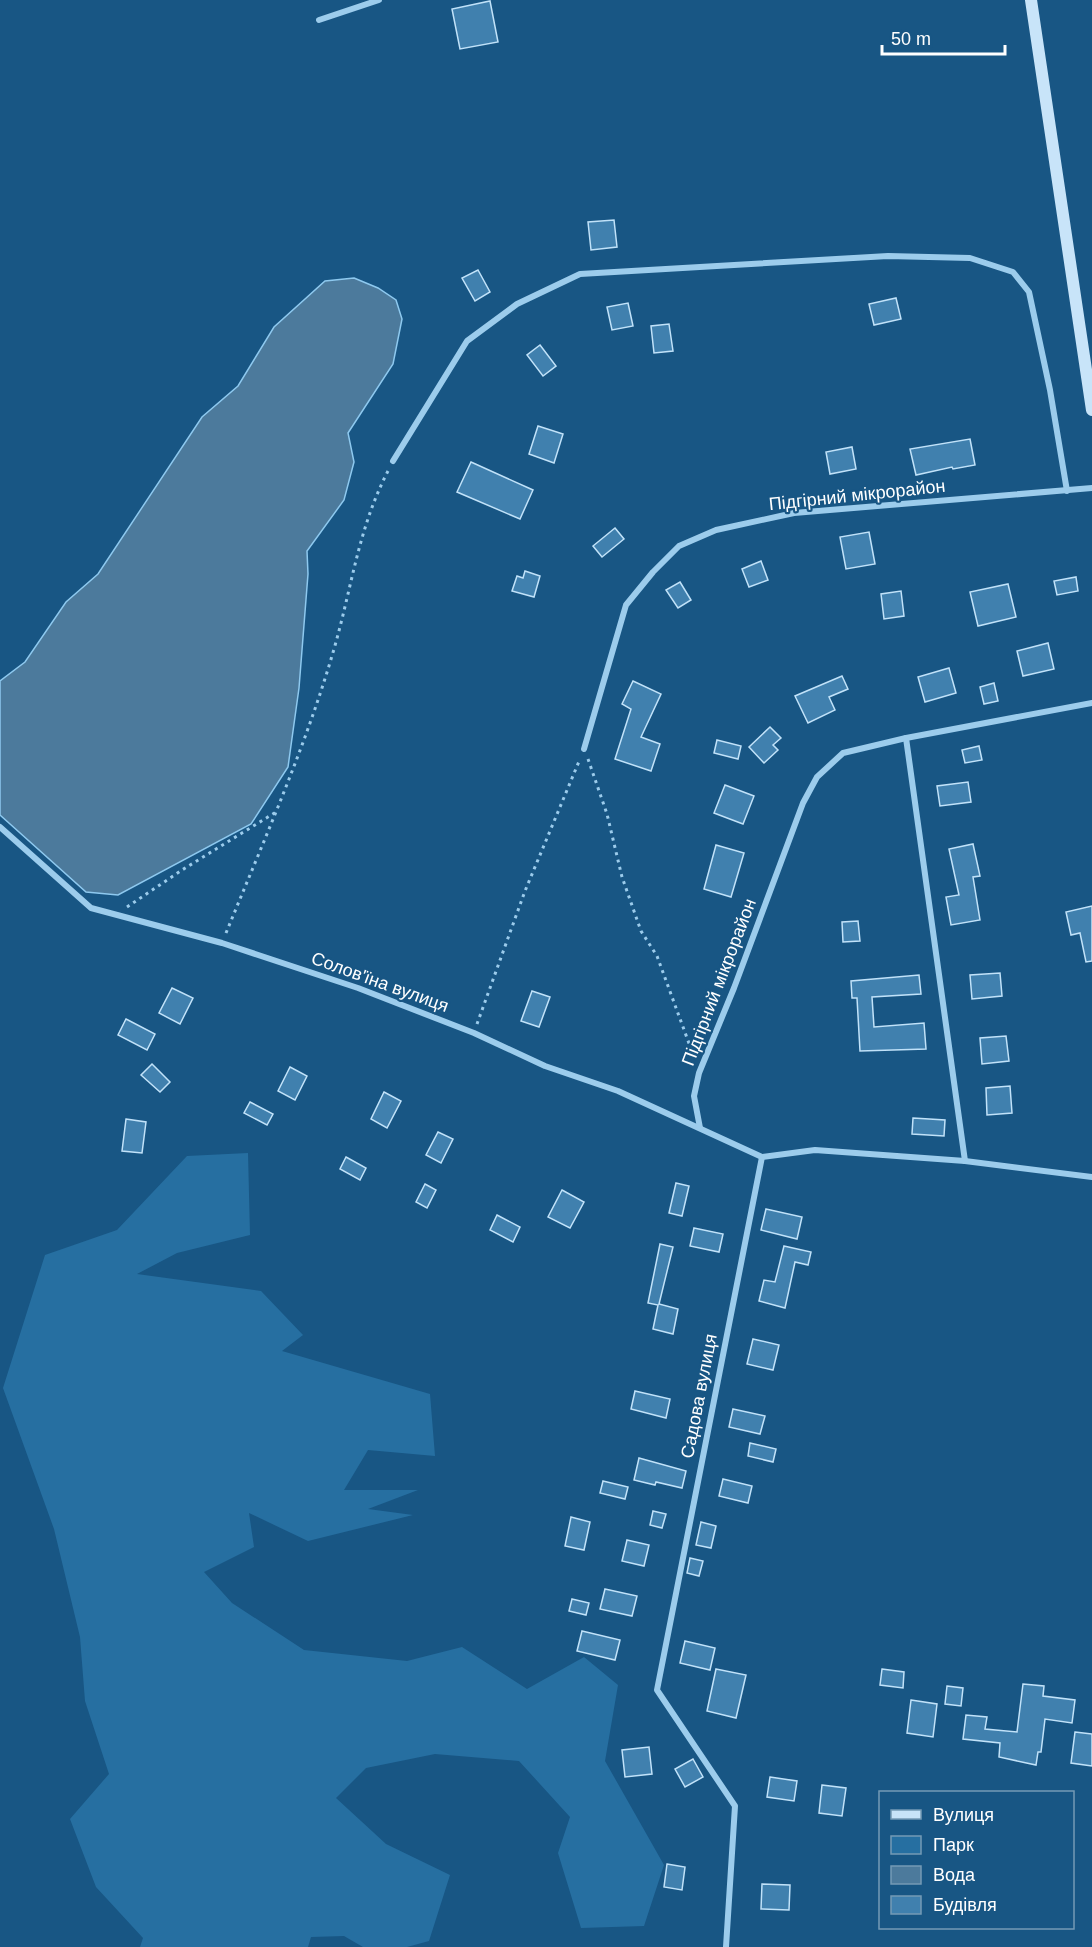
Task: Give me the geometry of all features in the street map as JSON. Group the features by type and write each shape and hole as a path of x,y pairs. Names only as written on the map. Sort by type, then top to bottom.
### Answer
{"street":[{"path":"319,20 380,0"},
{"path":"1031,0 1092,410"},
{"path":"393,460 467,341 517,304 580,274 888,255 970,258 1012,272 1029,292 1050,390 1067,491"},
{"name":"Підгірний мікрорайон","path":"584,749 626,605 653,572 679,546 716,530 794,513 1092,488"},
{"name":"Підгірний мікрорайон","path":"700,1128 694,1096 699,1073 734,988 803,803 817,777 843,753 906,738 1092,703"},
{"path":"906,738 965,1161"},
{"name":"Солов'їна вулиця","path":"0,827 91,908 222,943 358,988 474,1033 546,1066 618,1091 762,1156"},
{"path":"762,1156 815,1150 965,1161 1092,1177"},
{"name":"Садова вулиця","path":"726,1947 735,1806 657,1690 762,1156"}],"path":[{"path":"222,943 295,765 334,649 363,529 374,498 393,460"},
{"path":"474,1033 525,891 584,749"},
{"path":"584,749 607,814 622,877 641,931 657,956 699,1073"},
{"path":"115,914 276,812"}],"green space":[{"path":"248,1153 250,1235 177,1253 137,1274 261,1291 303,1335 282,1351 430,1394 435,1456 368,1450 344,1490 418,1490 368,1509 413,1515 308,1541 249,1513 254,1547 204,1572 232,1603 304,1650 407,1661 462,1647 527,1689 584,1657 618,1685 605,1761 664,1865 644,1926 581,1928 558,1853 570,1817 519,1761 435,1754 366,1768 336,1798 386,1844 450,1875 429,1941 407,1947 363,1947 344,1936 311,1937 308,1947 140,1947 143,1938 96,1887 70,1819 109,1774 85,1701 80,1637 54,1529 3,1388 45,1255 117,1230 187,1156"}],"water":[{"path":"354,278 378,288 396,300 402,319 393,364 348,433 354,462 344,500 307,551 308,574 299,688 288,767 251,824 118,895 86,892 0,815 0,681 25,662 66,602 98,574 202,417 238,386 274,327 325,281"}],"building":[{"path":"490,1 498,42 460,49 452,9"},
{"path":"614,220 617,247 591,250 588,222"},
{"path":"478,270 490,292 475,301 462,278"},
{"path":"896,298 901,319 874,325 869,304"},
{"path":"628,303 633,326 612,330 607,307"},
{"path":"669,324 673,351 654,353 651,326"},
{"path":"540,345 556,366 543,376 527,355"},
{"path":"538,426 563,434 554,463 529,454"},
{"path":"970,439 975,465 953,469 952,467 916,475 910,449"},
{"path":"852,447 856,469 830,474 826,452"},
{"path":"471,462 533,490 520,519 457,492"},
{"path":"615,528 624,539 602,557 593,546"},
{"path":"869,532 875,564 846,569 840,537"},
{"path":"761,561 768,580 749,587 742,569"},
{"path":"525,571 540,576 534,597 512,591 517,576 523,578"},
{"path":"1076,577 1078,591 1057,595 1054,581"},
{"path":"680,582 691,600 678,608 666,590"},
{"path":"1008,584 1016,617 978,626 970,592"},
{"path":"901,591 904,616 884,619 881,594"},
{"path":"1048,643 1054,669 1023,676 1017,651"},
{"path":"949,668 956,693 925,702 918,677"},
{"path":"842,676 848,689 829,697 835,710 808,723 795,696"},
{"path":"633,681 661,694 641,737 660,744 651,771 615,759 631,709 622,704"},
{"path":"994,683 998,701 984,704 980,687"},
{"path":"770,727 781,738 773,745 778,750 764,763 749,747"},
{"path":"717,740 741,746 738,759 714,753"},
{"path":"979,746 982,760 965,763 962,750"},
{"path":"968,782 971,802 940,806 937,786"},
{"path":"725,785 754,796 743,824 714,813"},
{"path":"973,844 980,876 973,877 980,920 951,925 946,897 959,895 949,849"},
{"path":"716,845 744,853 731,897 704,889"},
{"path":"1092,906 1092,961 1086,962 1080,933 1071,935 1066,912"},
{"path":"858,921 860,941 843,942 842,922"},
{"path":"1000,973 1002,996 972,999 970,975"},
{"path":"919,975 921,994 872,997 874,1027 924,1023 926,1049 860,1051 857,998 852,998 851,981"},
{"path":"172,988 193,998 180,1024 159,1013"},
{"path":"532,991 550,997 539,1027 521,1021"},
{"path":"126,1019 155,1034 147,1050 118,1035"},
{"path":"1006,1036 1009,1061 982,1064 980,1038"},
{"path":"152,1064 170,1082 160,1092 141,1075"},
{"path":"290,1067 307,1076 295,1100 278,1091"},
{"path":"1010,1086 1012,1113 987,1115 986,1088"},
{"path":"384,1092 401,1101 387,1128 371,1119"},
{"path":"250,1102 273,1114 267,1125 244,1113"},
{"path":"913,1118 945,1120 944,1136 912,1134"},
{"path":"126,1119 146,1122 142,1153 122,1151"},
{"path":"438,1132 453,1139 441,1163 426,1155"},
{"path":"346,1157 366,1168 360,1180 340,1169"},
{"path":"676,1183 689,1186 682,1216 669,1213"},
{"path":"425,1184 436,1190 427,1208 416,1202"},
{"path":"562,1190 584,1202 570,1228 548,1217"},
{"path":"766,1209 802,1217 797,1239 761,1230"},
{"path":"497,1215 520,1227 513,1242 490,1230"},
{"path":"694,1228 723,1234 719,1252 690,1246"},
{"path":"660,1244 673,1247 659,1304 678,1309 673,1334 653,1329 658,1305 648,1303"},
{"path":"784,1246 811,1252 808,1265 795,1262 785,1308 759,1301 764,1280 775,1282"},
{"path":"753,1339 779,1345 773,1370 747,1364"},
{"path":"635,1391 670,1399 666,1418 631,1409"},
{"path":"733,1409 765,1416 760,1434 729,1427"},
{"path":"750,1443 776,1449 773,1462 748,1456"},
{"path":"639,1458 686,1471 682,1488 634,1480"},
{"path":"723,1479 752,1486 748,1503 719,1496"},
{"path":"603,1481 628,1487 625,1499 600,1493"},
{"path":"653,1511 666,1514 662,1528 650,1525"},
{"path":"571,1517 590,1522 584,1550 565,1546"},
{"path":"701,1522 716,1526 711,1548 696,1545"},
{"path":"627,1540 649,1545 644,1566 622,1561"},
{"path":"690,1558 703,1561 699,1576 687,1573"},
{"path":"605,1589 637,1596 632,1616 600,1609"},
{"path":"572,1599 589,1603 586,1615 569,1611"},
{"path":"582,1631 620,1640 615,1660 577,1651"},
{"path":"685,1641 715,1648 710,1670 680,1663"},
{"path":"716,1669 746,1675 736,1718 707,1711"},
{"path":"882,1669 904,1672 903,1688 880,1685"},
{"path":"1023,1684 1044,1686 1043,1696 1075,1700 1072,1723 1045,1719 1041,1752 1038,1752 1036,1765 999,1757 1000,1743 963,1739 966,1715 987,1717 985,1729 1017,1732"},
{"path":"947,1686 963,1688 961,1706 945,1704"},
{"path":"911,1700 937,1704 933,1737 907,1733"},
{"path":"1075,1732 1092,1734 1092,1766 1071,1763"},
{"path":"649,1747 652,1774 625,1777 622,1750"},
{"path":"693,1759 703,1777 685,1787 675,1769"},
{"path":"770,1777 797,1781 794,1801 767,1797"},
{"path":"822,1785 846,1788 842,1816 819,1813"},
{"path":"667,1864 685,1867 682,1890 664,1887"},
{"path":"762,1884 790,1885 789,1910 761,1909"}]}
